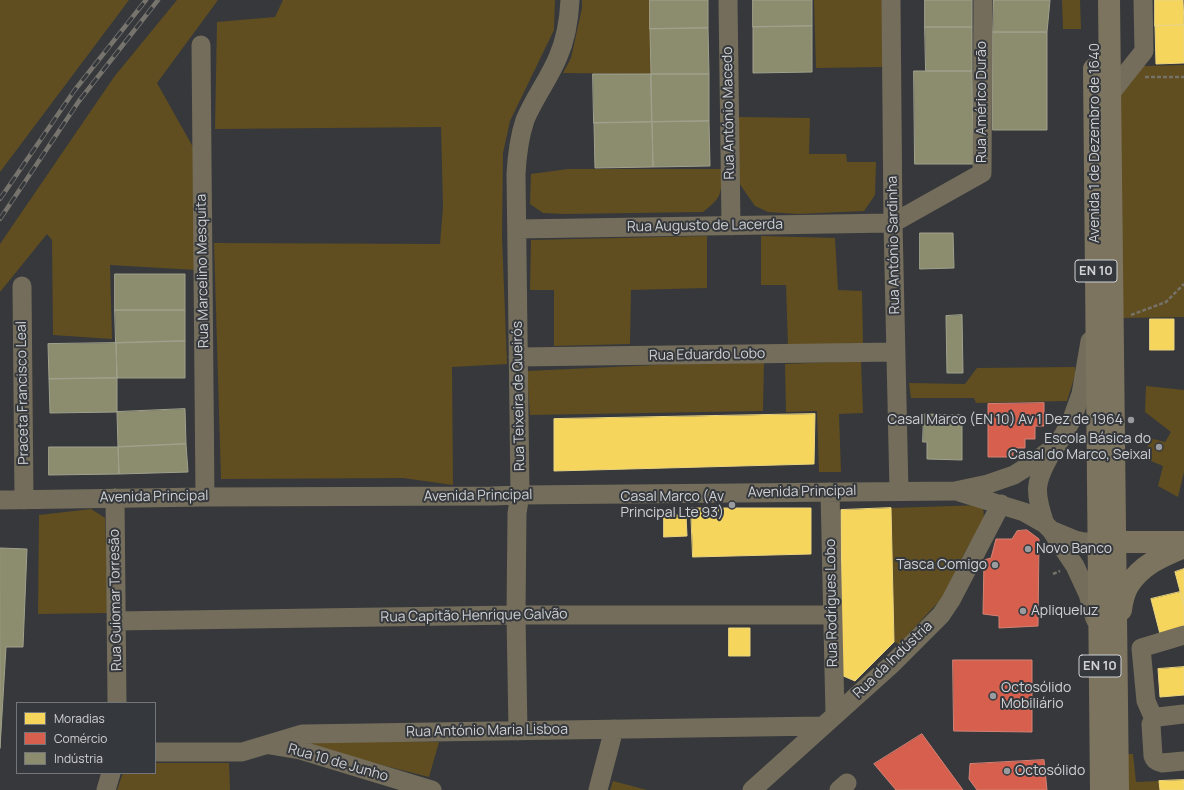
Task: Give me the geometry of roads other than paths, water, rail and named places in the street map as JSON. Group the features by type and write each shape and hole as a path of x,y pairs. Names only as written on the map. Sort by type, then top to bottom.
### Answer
{"main road":[{"name":"Avenida 1 de Dezembro de 1640","path":"1094,0 1104,316 1108,634 1118,790"},
{"name":"Avenida 1 de Dezembro de 1640","path":"1104,316 1116,86 1109,0"},
{"path":"1107,542 1184,542"},
{"path":"1108,634 1127,587 1140,571 1154,560 1184,547"},
{"name":"Avenida 1 de Dezembro de 1640","path":"1101,790 1108,634"}],"street":[{"name":"Rua Teixeira de Queirós","path":"518,731 516,513 520,495 516,174 519,142 524,124 563,44 569,19 570,0"},
{"name":"Rua António Macedo","path":"728,0 731,226"},
{"name":"Rua António Sardinha","path":"891,0 893,223 899,491"},
{"name":"Rua Américo Durão","path":"893,223 982,173 982,0"},
{"name":"Avenida 1 de Dezembro de 1640","path":"1116,86 1144,51 1143,0"},
{"name":"Rua Marcelino Mesquita","path":"201,45 205,497"},
{"name":"Rua Augusto de Lacerda","path":"517,229 893,223"},
{"name":"Praceta Francisco Leal","path":"22,286 24,500"},
{"name":"Avenida Principal","path":"1104,316 1072,419 1044,465 1038,480 1037,491 1038,505 1048,527 1079,573 1108,634"},
{"name":"Rua Eduardo Lobo","path":"518,357 896,352"},
{"name":"Avenida Principal","path":"0,500 955,491 988,484 1014,475 1056,446"},
{"name":"Avenida Principal","path":"955,491 1024,512 1048,527 1075,540 1084,542 1107,542"},
{"name":"Rua Rodrigues Lobo","path":"829,720 832,615 830,492"},
{"name":"Rua Guiomar Torresão","path":"115,498 117,702"},
{"name":"Rua da Indústria","path":"752,790 891,665 940,615 951,600 1000,504"},
{"name":"Rua Capitão Henrique Galvão","path":"116,621 516,615 832,615"},
{"path":"1154,719 1146,701 1141,648 1184,635"},
{"path":"1184,714 1158,717 1154,719 1151,724 1153,756 1155,761 1162,763 1184,761"},
{"name":"Rua António Maria Lisboa","path":"156,752 242,752 302,734 614,729 829,720"},
{"path":"598,790 614,729"},
{"name":"Rua 10 de Junho","path":"267,744 300,750 432,790"},
{"path":"106,790 111,774"}],"railway":[{"path":"0,199 74,91 146,0"},
{"path":"0,219 79,101 158,0"}],"place":[{"name":"Casal Marco (EN 10) Av 1 Dez de 1964","path":"1131,420"},
{"name":"Escola Básica do Casal do Marco, Seixal","path":"1159,447"},
{"name":"Casal Marco (Av Principal Lte 93)","path":"732,505"},
{"name":"Novo Banco","path":"1028,549"},
{"name":"Tasca Comigo","path":"995,565"},
{"name":"Apliqueluz","path":"1023,611"},
{"name":"Octosólido Mobiliário","path":"993,696"},
{"name":"Octosólido","path":"1007,771"}]}
